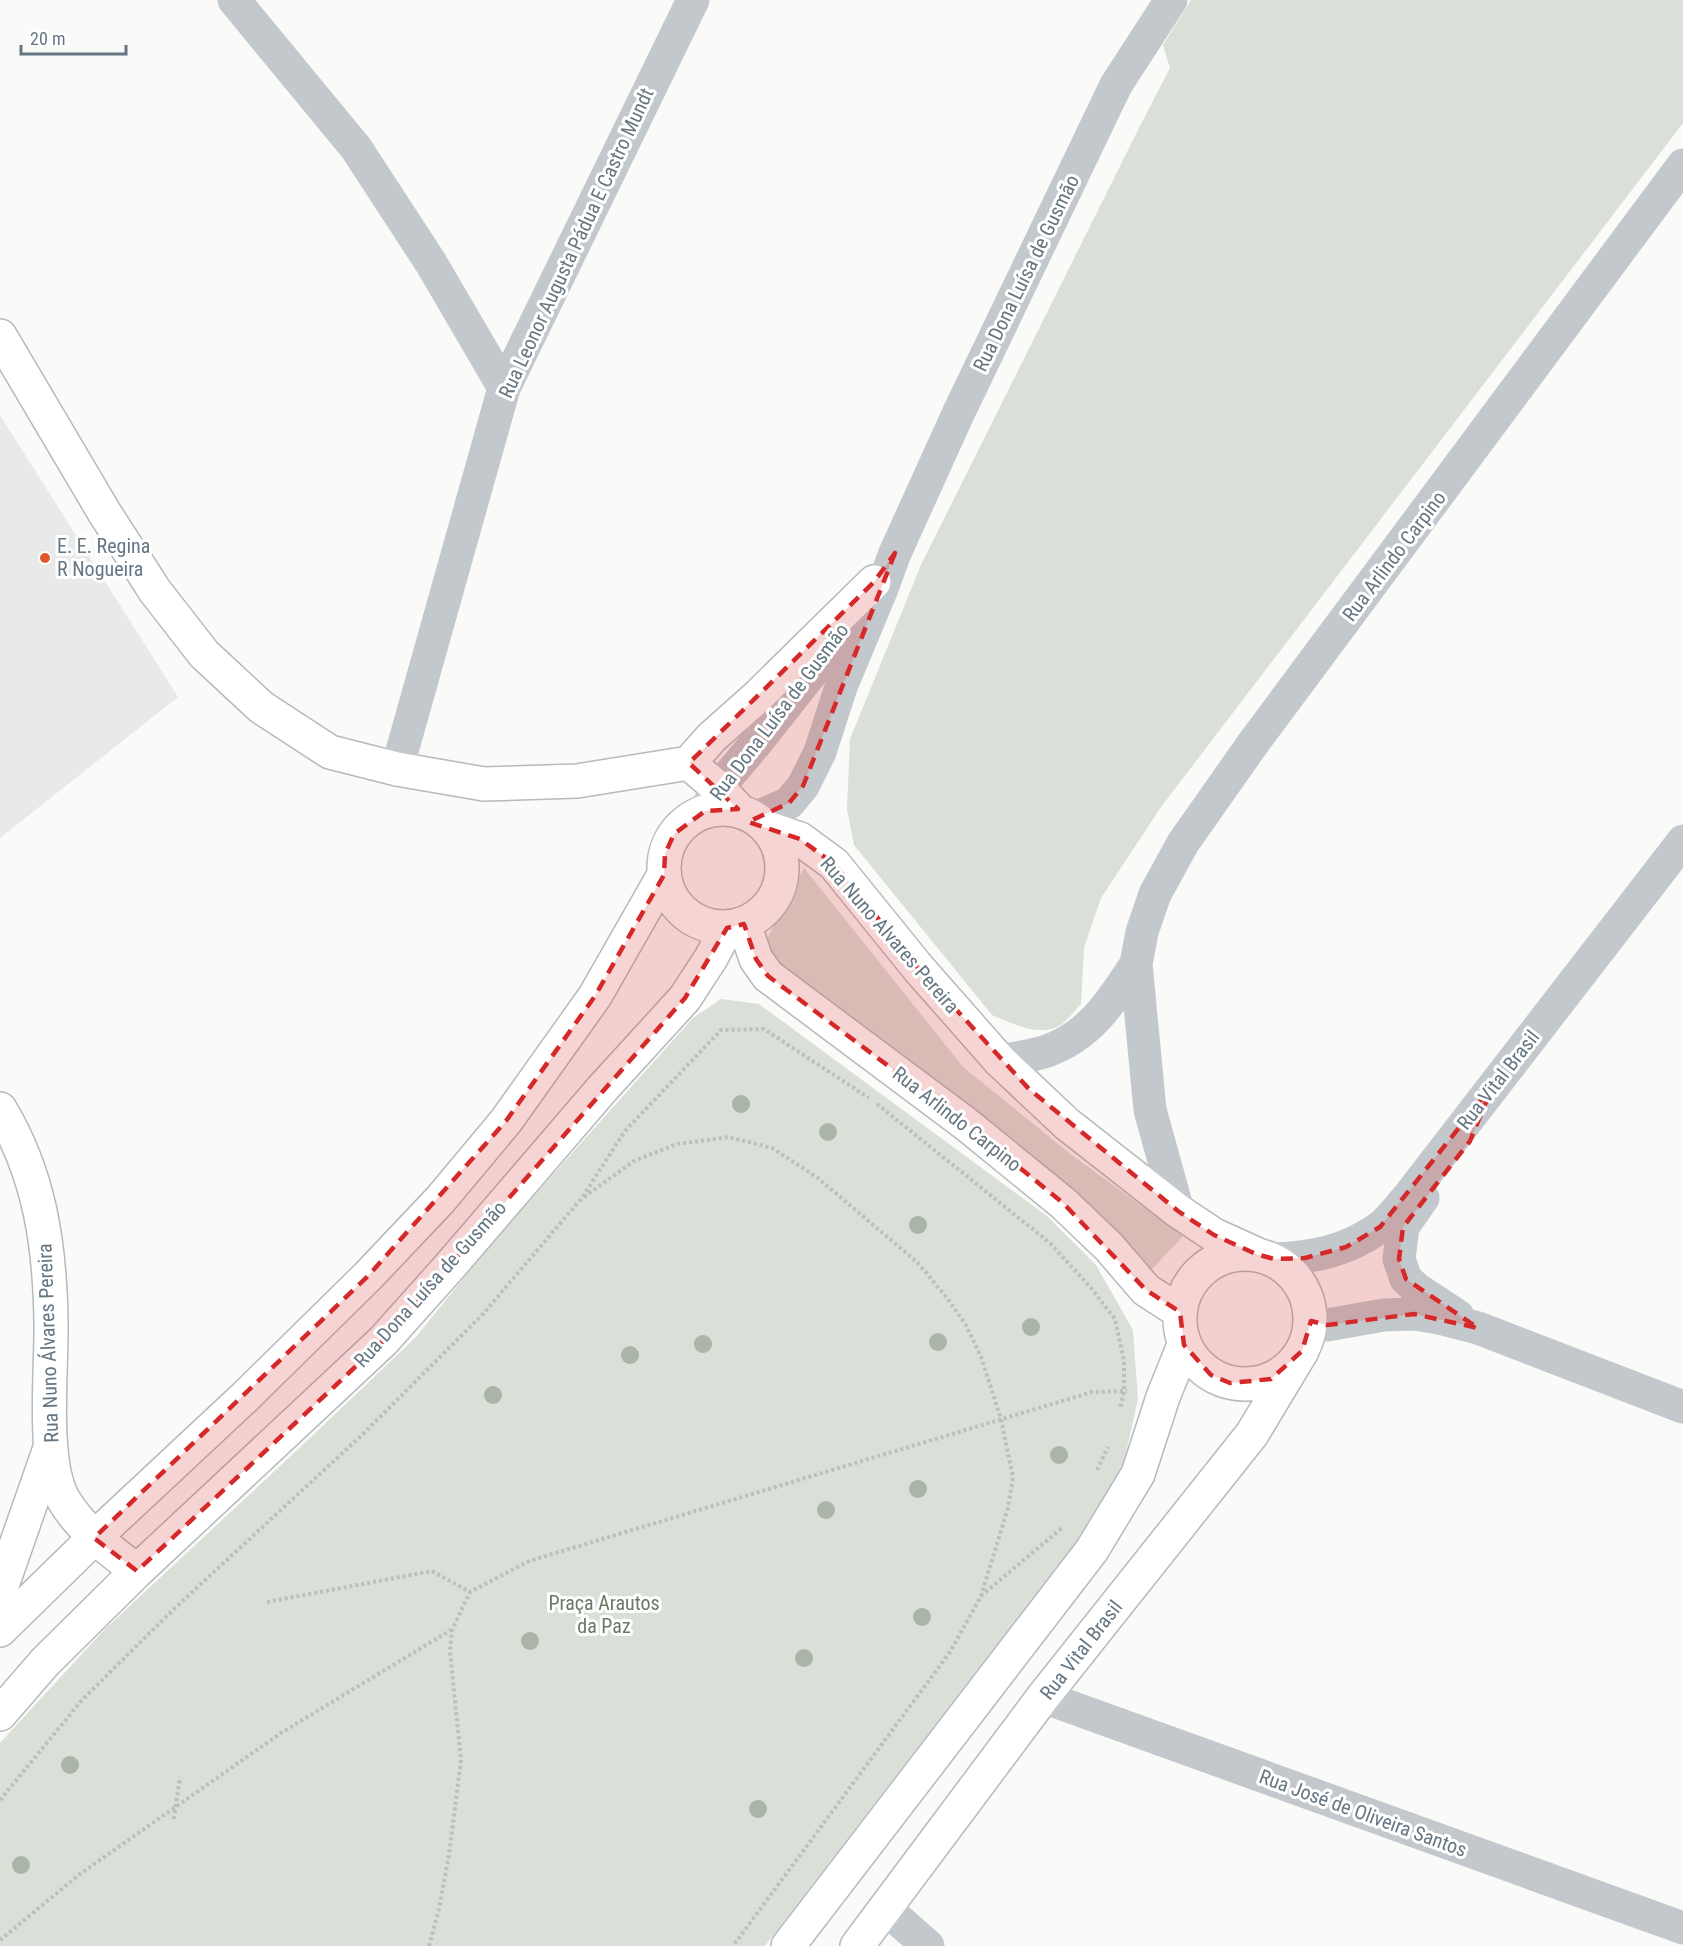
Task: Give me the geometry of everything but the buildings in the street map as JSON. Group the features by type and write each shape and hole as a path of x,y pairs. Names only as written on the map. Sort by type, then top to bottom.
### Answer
{"main road":[{"path":"0,336 104,512 155,591 204,654 261,708 330,752 398,769 484,784 578,781 690,763 711,738 757,697 874,582"},
{"name":"Rua Nuno Alvares Pereira","path":"690,763 736,811 800,839 834,864 919,969 1000,1061"},
{"path":"736,811 777,844 782,863 781,882 773,899 761,914 735,926 704,925 685,914 670,897 664,875 665,854 674,834 690,819 736,811"},
{"path":"0,1630 368,1276 447,1191 506,1121 595,996 664,875"},
{"name":"Rua Arlindo Carpino","path":"735,926 768,976 975,1131 1070,1210 1109,1247 1146,1290 1180,1312"},
{"name":"Rua Dona Luísa de Gusmão","path":"0,1714 45,1662 137,1571 383,1341 458,1258 602,1089 685,998 735,926"},
{"path":"1000,1061 1067,1124 1178,1211 1214,1235 1264,1256 1289,1270 1301,1285 1309,1302 1306,1336 1288,1368 1271,1379 1251,1384 1230,1383 1211,1375 1195,1362 1184,1345 1180,1329 1180,1312 1184,1295 1192,1279 1205,1266 1221,1258 1238,1253 1264,1256"},
{"name":"Rua Nuno Álvares Pereira","path":"5,1128 28,1164 45,1234 51,1321 51,1446 54,1474 64,1502 94,1538"},
{"name":"Rua Vital Brasil","path":"857,1946 1043,1697 1252,1434 1306,1336"},
{"path":"788,1946 1092,1550 1138,1474 1163,1397 1184,1345"},
{"path":"0,1591 51,1446"},
{"path":"94,1538 137,1571"}],"street":[{"name":"Rua Leonor Augusta Pádua E Castro Mundt","path":"398,769 504,388 693,0"},
{"name":"Rua Dona Luísa de Gusmão","path":"895,553 828,652 764,734 736,811 789,803 803,786 820,752 841,687 895,553 1008,307 1116,86 1171,0"},
{"path":"240,1 356,148 431,263 504,388"},
{"name":"Rua Arlindo Carpino","path":"1136,964 1142,932 1155,894 1183,843 1254,742 1683,165"},
{"name":"Rua Vital Brasil","path":"1264,1256 1305,1258 1346,1247 1380,1227 1408,1197 1683,841"},
{"path":"1000,1061 1047,1051 1081,1034 1108,1006 1136,964"},
{"path":"1136,964 1150,1110 1178,1211"},
{"path":"1478,1328 1406,1280 1399,1259 1403,1227 1419,1203 1470,1141 1493,1085"},
{"path":"1306,1336 1327,1325 1384,1315 1414,1314 1439,1317 1478,1328 1683,1407"},
{"name":"Rua José de Oliveira Santos","path":"1043,1697 1683,1929"},
{"path":"886,1910 928,1946"}],"path":[{"path":"0,1800 82,1700 174,1609 363,1434 483,1314 581,1199 625,1131 721,1030 764,1029 872,1100 1050,1243 1091,1288 1115,1319 1124,1361 1124,1390 1119,1412"},
{"path":"581,1199 634,1161 677,1144 729,1137 772,1148 818,1178 880,1230 918,1263 947,1298 966,1325 981,1357 1001,1419 1013,1477 1008,1508 981,1596 950,1653 733,1946"},
{"path":"429,1946 439,1910 449,1855 461,1760 450,1651 452,1630 470,1592 529,1561 1092,1392 1124,1390 1163,1397"},
{"path":"1095,1475 1110,1444"},
{"path":"981,1596 1066,1525"},
{"path":"267,1602 432,1571 470,1592"},
{"path":"0,1940 80,1874 281,1733 452,1630"},
{"path":"174,1819 180,1777"}],"highlighted area":[{"path":"895,553 803,786 789,803 748,822 800,839 834,864 919,969 1029,1089 1178,1211 1214,1235 1256,1254 1274,1259 1305,1258 1346,1247 1380,1227 1493,1085 1470,1141 1403,1227 1399,1259 1406,1279 1478,1328 1414,1314 1327,1325 1311,1321 1302,1351 1271,1379 1230,1383 1211,1375 1184,1345 1180,1312 1146,1290 1063,1203 966,1124 768,976 756,959 744,924 727,928 685,998 383,1341 295,1425 137,1571 94,1538 368,1276 506,1121 595,996 664,875 665,854 674,834 705,811 738,809 689,763 874,582"}],"shaded area":[{"name":"E. E. Regina R Nogueira","path":"0,415 178,697 0,838"}],"green space":[{"path":"1191,0 1683,0 1683,123 1161,807 1101,898 1084,948 1081,1004 1060,1025 1049,1029 1032,1029 1015,1025 992,1015 854,845 847,809 850,739 921,565 1170,68 1163,45"},
{"path":"804,868 963,1067 1073,1156 1183,1236 1145,1277 773,963 767,939"},
{"name":"Praça Arautos da Paz","path":"721,999 759,1004 1047,1216 1096,1265 1133,1330 1138,1399 1123,1466 1078,1539 765,1946 0,1946 0,1743 104,1630 415,1338 503,1230 693,1018"}],"place":[{"name":"E. E. Regina R Nogueira","path":"45,558"}]}
